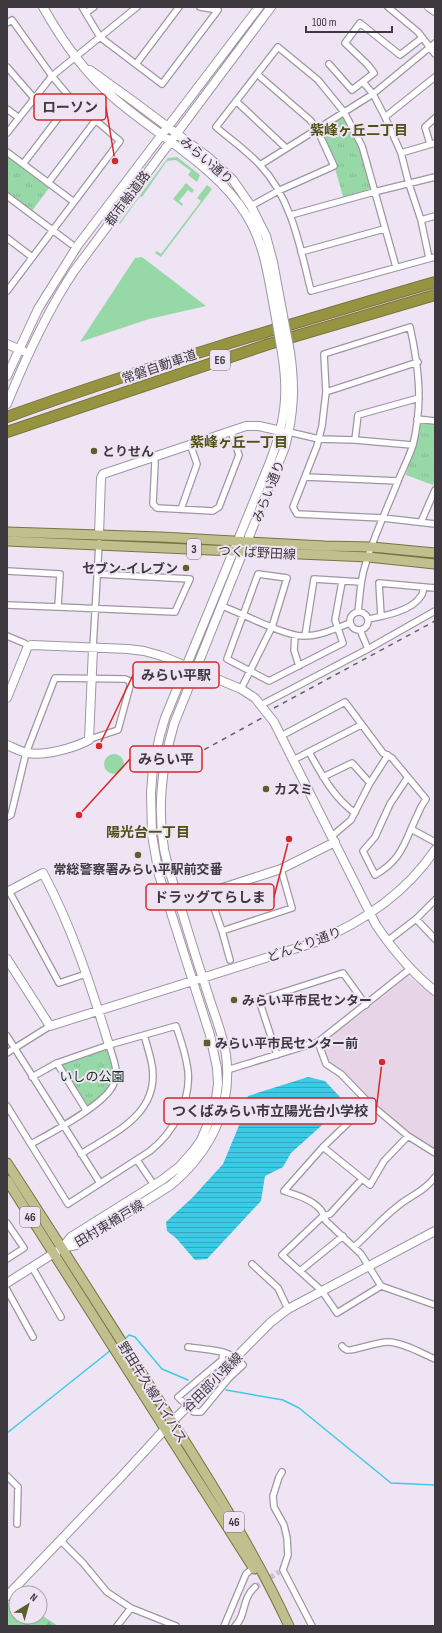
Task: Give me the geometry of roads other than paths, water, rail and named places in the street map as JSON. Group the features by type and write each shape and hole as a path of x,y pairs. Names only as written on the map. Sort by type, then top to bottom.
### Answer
{"highway":[{"name":"常磐自動車道","path":"7,417 96,386 266,331 435,282"},
{"name":"常磐自動車道","path":"7,432 269,344 435,295"}],"main road":[{"name":"つくば野田線","path":"7,532 372,547 435,553"},
{"name":"つくば野田線","path":"7,541 368,557 435,564"},
{"name":"野田牛久線バイパス","path":"7,1163 106,1337 253,1568 288,1626"},
{"name":"野田牛久線バイパス","path":"7,1180 115,1331 245,1541 273,1591 288,1626"}],"street":[{"name":"みらい通り","path":"43,7 57,31 76,57 86,67 167,126 220,167 233,180 251,206 261,225 270,248 286,353 285,432 277,469 174,724 166,755 161,784 162,830 169,870 203,978"},
{"path":"82,7 100,37 162,84 218,10 200,7"},
{"path":"86,13 94,7"},
{"path":"7,132 52,76 137,7"},
{"path":"136,64 179,7"},
{"name":"都市軸道路","path":"7,376 38,309 63,267 167,126 259,7"},
{"name":"都市軸道路","path":"7,404 28,353 48,313 74,270 271,7"},
{"path":"388,7 418,32 435,54"},
{"path":"429,7 435,11"},
{"path":"7,23 12,20 52,76 72,100 120,141 7,291"},
{"path":"329,64 352,90 374,73 368,65 345,43 360,23 400,55 422,38"},
{"path":"260,165 373,94 435,43"},
{"path":"363,82 373,94 401,153 432,257 311,291 291,215 278,191 260,165 216,127 278,47 318,80 344,112 362,146 384,229 396,267"},
{"path":"7,67 34,98"},
{"name":"みらい通り","path":"86,67 96,81 114,98 222,183 247,215 262,250 280,317"},
{"path":"251,206 278,191 334,166 317,129 310,120 257,74"},
{"path":"385,117 435,77"},
{"path":"23,164 72,100"},
{"path":"236,101 286,148"},
{"path":"7,109 19,118"},
{"path":"401,153 432,143 425,127 435,118"},
{"path":"48,183 95,121"},
{"path":"7,152 74,202"},
{"path":"291,215 435,177"},
{"path":"7,196 71,244"},
{"path":"421,220 435,216"},
{"path":"301,252 384,229"},
{"path":"7,238 32,257"},
{"path":"358,612 361,582 368,557 383,518 412,445 419,398 418,362 410,327 324,354 326,392 322,426 306,476 293,507 297,514 383,518 435,524"},
{"path":"7,344 28,353"},
{"path":"326,392 418,362"},
{"path":"354,440 358,415 419,398"},
{"path":"417,419 435,421"},
{"path":"90,738 93,648 100,535 101,478 103,474 246,426 259,426 319,439 354,440 412,445"},
{"path":"153,458 155,462 153,504 157,508 213,511 219,507 239,456 231,431"},
{"name":"みらい通り","path":"193,981 159,874 153,844 150,815 153,767 160,735 186,666 237,541 273,456 285,432"},
{"path":"181,509 197,464 190,444"},
{"path":"306,476 398,481"},
{"path":"421,522 435,490"},
{"path":"7,571 60,574 58,606"},
{"path":"7,605 176,612 190,579 98,574"},
{"path":"241,688 250,670 272,627 287,578 258,574 227,659 250,670 269,681 343,643 335,620 342,582"},
{"path":"305,636 314,579 342,582 361,582"},
{"path":"381,616 379,583 435,588"},
{"path":"368,619 401,611 421,596 424,587"},
{"path":"222,606 295,635 305,636 330,632 350,623"},
{"path":"261,705 368,649 435,611"},
{"path":"358,612 364,613 368,619 366,628 360,630 354,628 350,623 351,617 358,612"},
{"path":"360,630 368,649"},
{"path":"295,635 294,650 299,666"},
{"path":"7,636 28,646 128,649 144,651 241,688 255,698 274,722 371,913 387,941 410,969 435,991"},
{"path":"7,698 28,646"},
{"path":"7,745 26,753 37,754 55,751 86,741 90,738 118,730 130,681 125,679 56,678 26,753 11,815 7,817"},
{"path":"281,736 345,702 383,752 392,758 408,777 426,799 398,857 385,870 375,875 362,851 375,837 390,804 408,777"},
{"path":"294,760 361,725"},
{"path":"309,752 330,788 340,800 355,813"},
{"path":"179,902 280,869 333,839 355,813 370,783 388,756"},
{"path":"323,777 352,762 370,783"},
{"path":"411,829 435,842"},
{"name":"どんぐり通り","path":"50,1026 314,943 335,934 371,913 387,901 407,884 422,868 435,850"},
{"path":"222,931 292,908 280,869"},
{"path":"31,1144 63,1125 106,1096 115,1083 116,1067 86,974 58,902 43,873 8,892 59,982 86,974"},
{"path":"209,893 230,960"},
{"path":"390,938 416,919 435,900"},
{"path":"416,919 435,940"},
{"path":"7,959 50,1026 7,1053"},
{"path":"227,1070 318,1042 410,969"},
{"path":"276,1055 259,1000 343,973 366,1005"},
{"name":"田村東楢戸線","path":"58,1251 76,1246 175,1181 195,1162 212,1136 221,1115 225,1097 227,1070 226,1054 203,978"},
{"name":"田村東楢戸線","path":"58,1251 71,1237 171,1174 194,1150 208,1127 216,1099 218,1084 214,1050 193,981"},
{"path":"7,1106 68,1204 137,1160 160,1143 179,1115 184,1100 188,1072 184,1051 176,1026 109,1045 57,1063 32,1077"},
{"path":"81,1154 131,1123 145,1105 150,1092 152,1066 144,1035"},
{"path":"7,1036 100,1183"},
{"path":"318,1042 326,1064 341,1074 369,1103 408,1136 435,1153"},
{"path":"57,1063 86,1110"},
{"path":"369,1103 323,1147 284,1191 306,1199 320,1210 326,1221 354,1247 382,1286 435,1305"},
{"path":"323,1147 370,1185 384,1161 408,1136"},
{"path":"137,1160 154,1185"},
{"path":"354,1247 370,1230 398,1205 425,1189 435,1177"},
{"path":"362,1179 330,1214 323,1216 282,1255 322,1291 337,1313 382,1286"},
{"path":"7,1223 24,1248 7,1258"},
{"name":"谷田部小張線","path":"7,1596 165,1429 271,1322 288,1309 435,1231"},
{"path":"300,1270 343,1236"},
{"path":"7,1283 58,1251"},
{"path":"252,1264 278,1288 288,1309"},
{"path":"32,1267 61,1317"},
{"path":"7,1290 33,1336"},
{"path":"342,1346 348,1350 353,1350 374,1343 398,1343 435,1359"},
{"path":"188,1346 223,1352 236,1357 243,1365 229,1378 201,1412 194,1412"},
{"path":"182,1401 178,1397 222,1360 223,1352"},
{"path":"282,1472 273,1496 274,1506 284,1525 287,1538 288,1555 281,1571 312,1626"},
{"path":"7,1476 18,1488 17,1524"},
{"path":"60,1541 83,1563 107,1592 130,1608 176,1626"},
{"path":"224,1626 246,1574 253,1568"},
{"path":"235,1626 241,1617 247,1595 255,1587"},
{"path":"117,1626 130,1608"}],"water":[{"path":"308,1077 325,1081 340,1097 340,1109 291,1153 283,1167 265,1176 261,1201 207,1259 195,1260 176,1238 167,1231 166,1222 192,1198 223,1164 238,1128 248,1096"}],"waterway":[{"path":"125,1339 129,1335 135,1337 162,1369 188,1380"},
{"path":"7,1433 111,1350"},
{"path":"226,1390 283,1400 299,1408 391,1483 435,1485"}],"tunnel":[{"path":"255,1587 279,1572"}],"railway":[{"path":"274,708 435,621"},
{"path":"178,764 262,718"}],"place":[{"name":"ローソン","path":"115,161"},
{"name":"とりせん","path":"94,451"},
{"name":"セブン-イレブン","path":"186,568"},
{"name":"みらい平駅","path":"99,746"},
{"name":"カスミ","path":"266,789"},
{"name":"みらい平","path":"79,815"},
{"name":"ドラッグてらしま","path":"289,839"},
{"name":"常総警察署みらい平駅前交番","path":"138,855"},
{"name":"みらい平市民センター","path":"234,1000"},
{"name":"みらい平市民センター前","path":"207,1043"},
{"name":"つくばみらい市立陽光台小学校","path":"382,1062"}],"district":[{"name":"紫峰ヶ丘二丁目","path":"359,130"},
{"name":"紫峰ヶ丘一丁目","path":"239,442"},
{"name":"陽光台一丁目","path":"148,832"}],"park label":[{"name":"いしの公園","path":"92,1076"}]}
